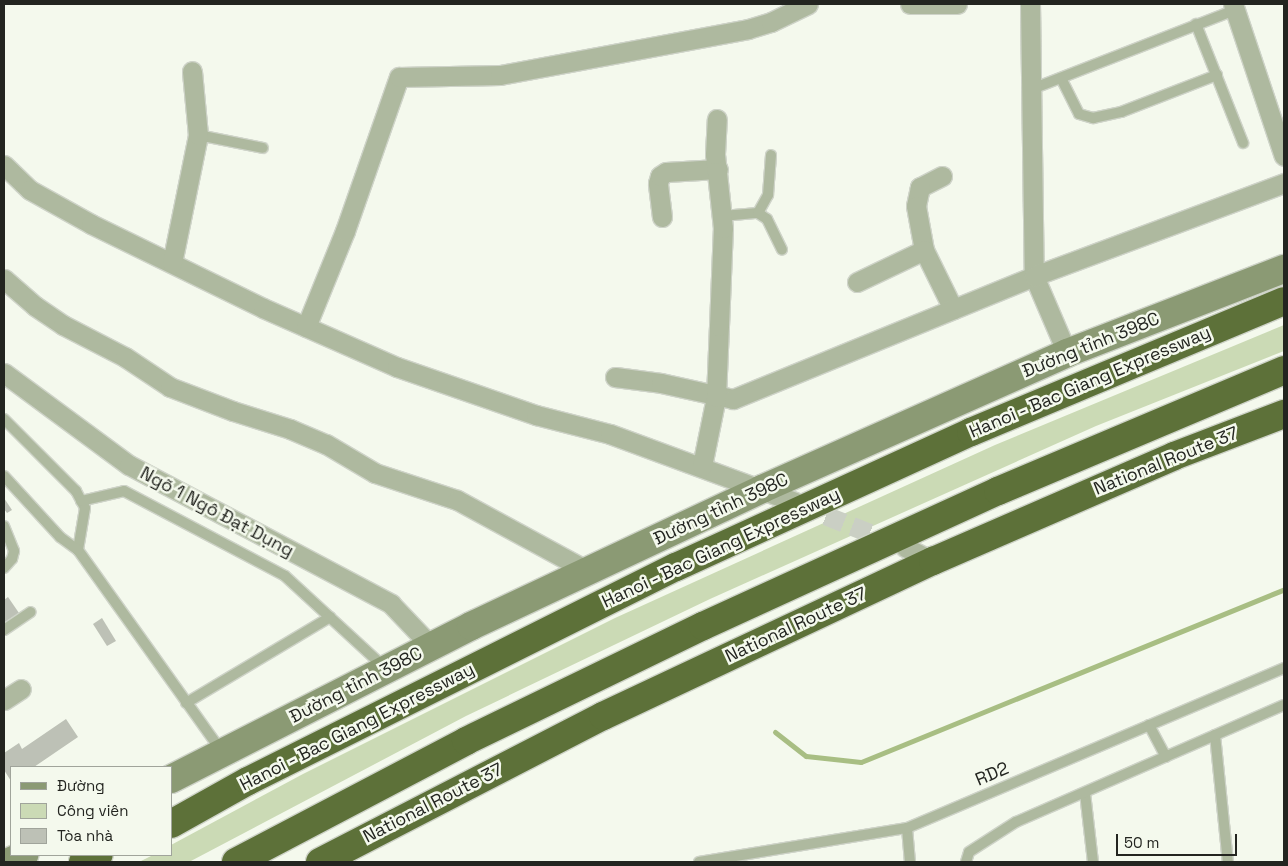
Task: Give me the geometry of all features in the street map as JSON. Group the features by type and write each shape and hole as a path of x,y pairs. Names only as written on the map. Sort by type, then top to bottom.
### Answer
{"highway":[{"name":"Hanoi - Bac Giang Expressway","path":"172,823 248,781 676,567 971,432 1284,300"},
{"path":"236,862 466,741 702,626 998,491 1284,370"},
{"name":"National Route 37","path":"320,862 603,716 933,561 1174,456 1284,414"},
{"path":"172,819 248,781"},
{"path":"84,862 97,856"},
{"path":"105,862 116,856"}],"main road":[{"name":"Đường tỉnh 398C","path":"172,778 431,646 762,489 1067,353 1284,269"},
{"path":"9,862 22,856"}],"street":[{"path":"306,327 345,231 399,77 500,75 748,29 772,22 808,4"},
{"path":"910,4 957,4"},
{"path":"1030,4 1034,276 1067,353"},
{"path":"1234,7 1284,156"},
{"path":"172,264 198,135 192,71"},
{"path":"702,466 716,397 722,216 715,154 718,119"},
{"path":"4,164 30,190 172,264 306,327 458,390 536,415 610,434 702,466 794,502"},
{"path":"662,217 658,182 660,176 666,172 718,169"},
{"path":"942,176 920,187 916,206 924,250 954,309"},
{"path":"615,377 661,383 716,397 733,399 1034,276 1284,183"},
{"path":"857,282 924,250"},
{"path":"4,279 35,306 63,325 125,357 170,387 233,411 290,429 326,444 375,472 457,500 588,571"},
{"name":"Ngõ 1 Ngô Đạt Dụng","path":"4,373 129,465 391,604 431,646"},
{"path":"905,547 933,561"},
{"path":"4,700 21,689"}],"lane":[{"path":"1032,89 1234,7"},
{"path":"1196,24 1243,142"},
{"path":"1061,78 1080,114 1093,118 1121,112 1217,75"},
{"path":"198,135 263,148"},
{"path":"758,213 768,195 771,155"},
{"path":"722,216 758,213 767,219 782,250"},
{"path":"4,419 76,492 81,501 84,522 77,539 78,550"},
{"path":"4,476 60,537 78,550 222,753"},
{"path":"81,501 124,490 285,576 386,669"},
{"path":"4,526 14,551 12,560 4,568"},
{"path":"4,630 31,612"},
{"path":"186,703 330,617"},
{"name":"RD2","path":"699,862 747,858 907,828 1284,668"},
{"path":"966,862 969,852 988,837 1284,705"},
{"path":"1148,725 1166,757"},
{"path":"1214,735 1228,862"},
{"path":"1085,793 1093,862"},
{"path":"907,828 910,862"}],"green space":[{"path":"1284,325 1284,351 1096,426 710,599 466,716 189,862 139,862 151,856 172,856 172,844 303,774 615,618 995,445"}],"building":[{"path":"4,498 12,510 7,513 4,509"},
{"path":"8,597 19,613 4,623 4,600"},
{"path":"102,618 116,641 107,646 93,624"},
{"path":"66,719 78,737 35,766 10,766 10,779 4,770 4,753 19,743 22,749"}],"waterway":[{"path":"775,732 806,756 861,762 1284,589"}],"tunnel":[{"path":"800,505 895,543"}]}
